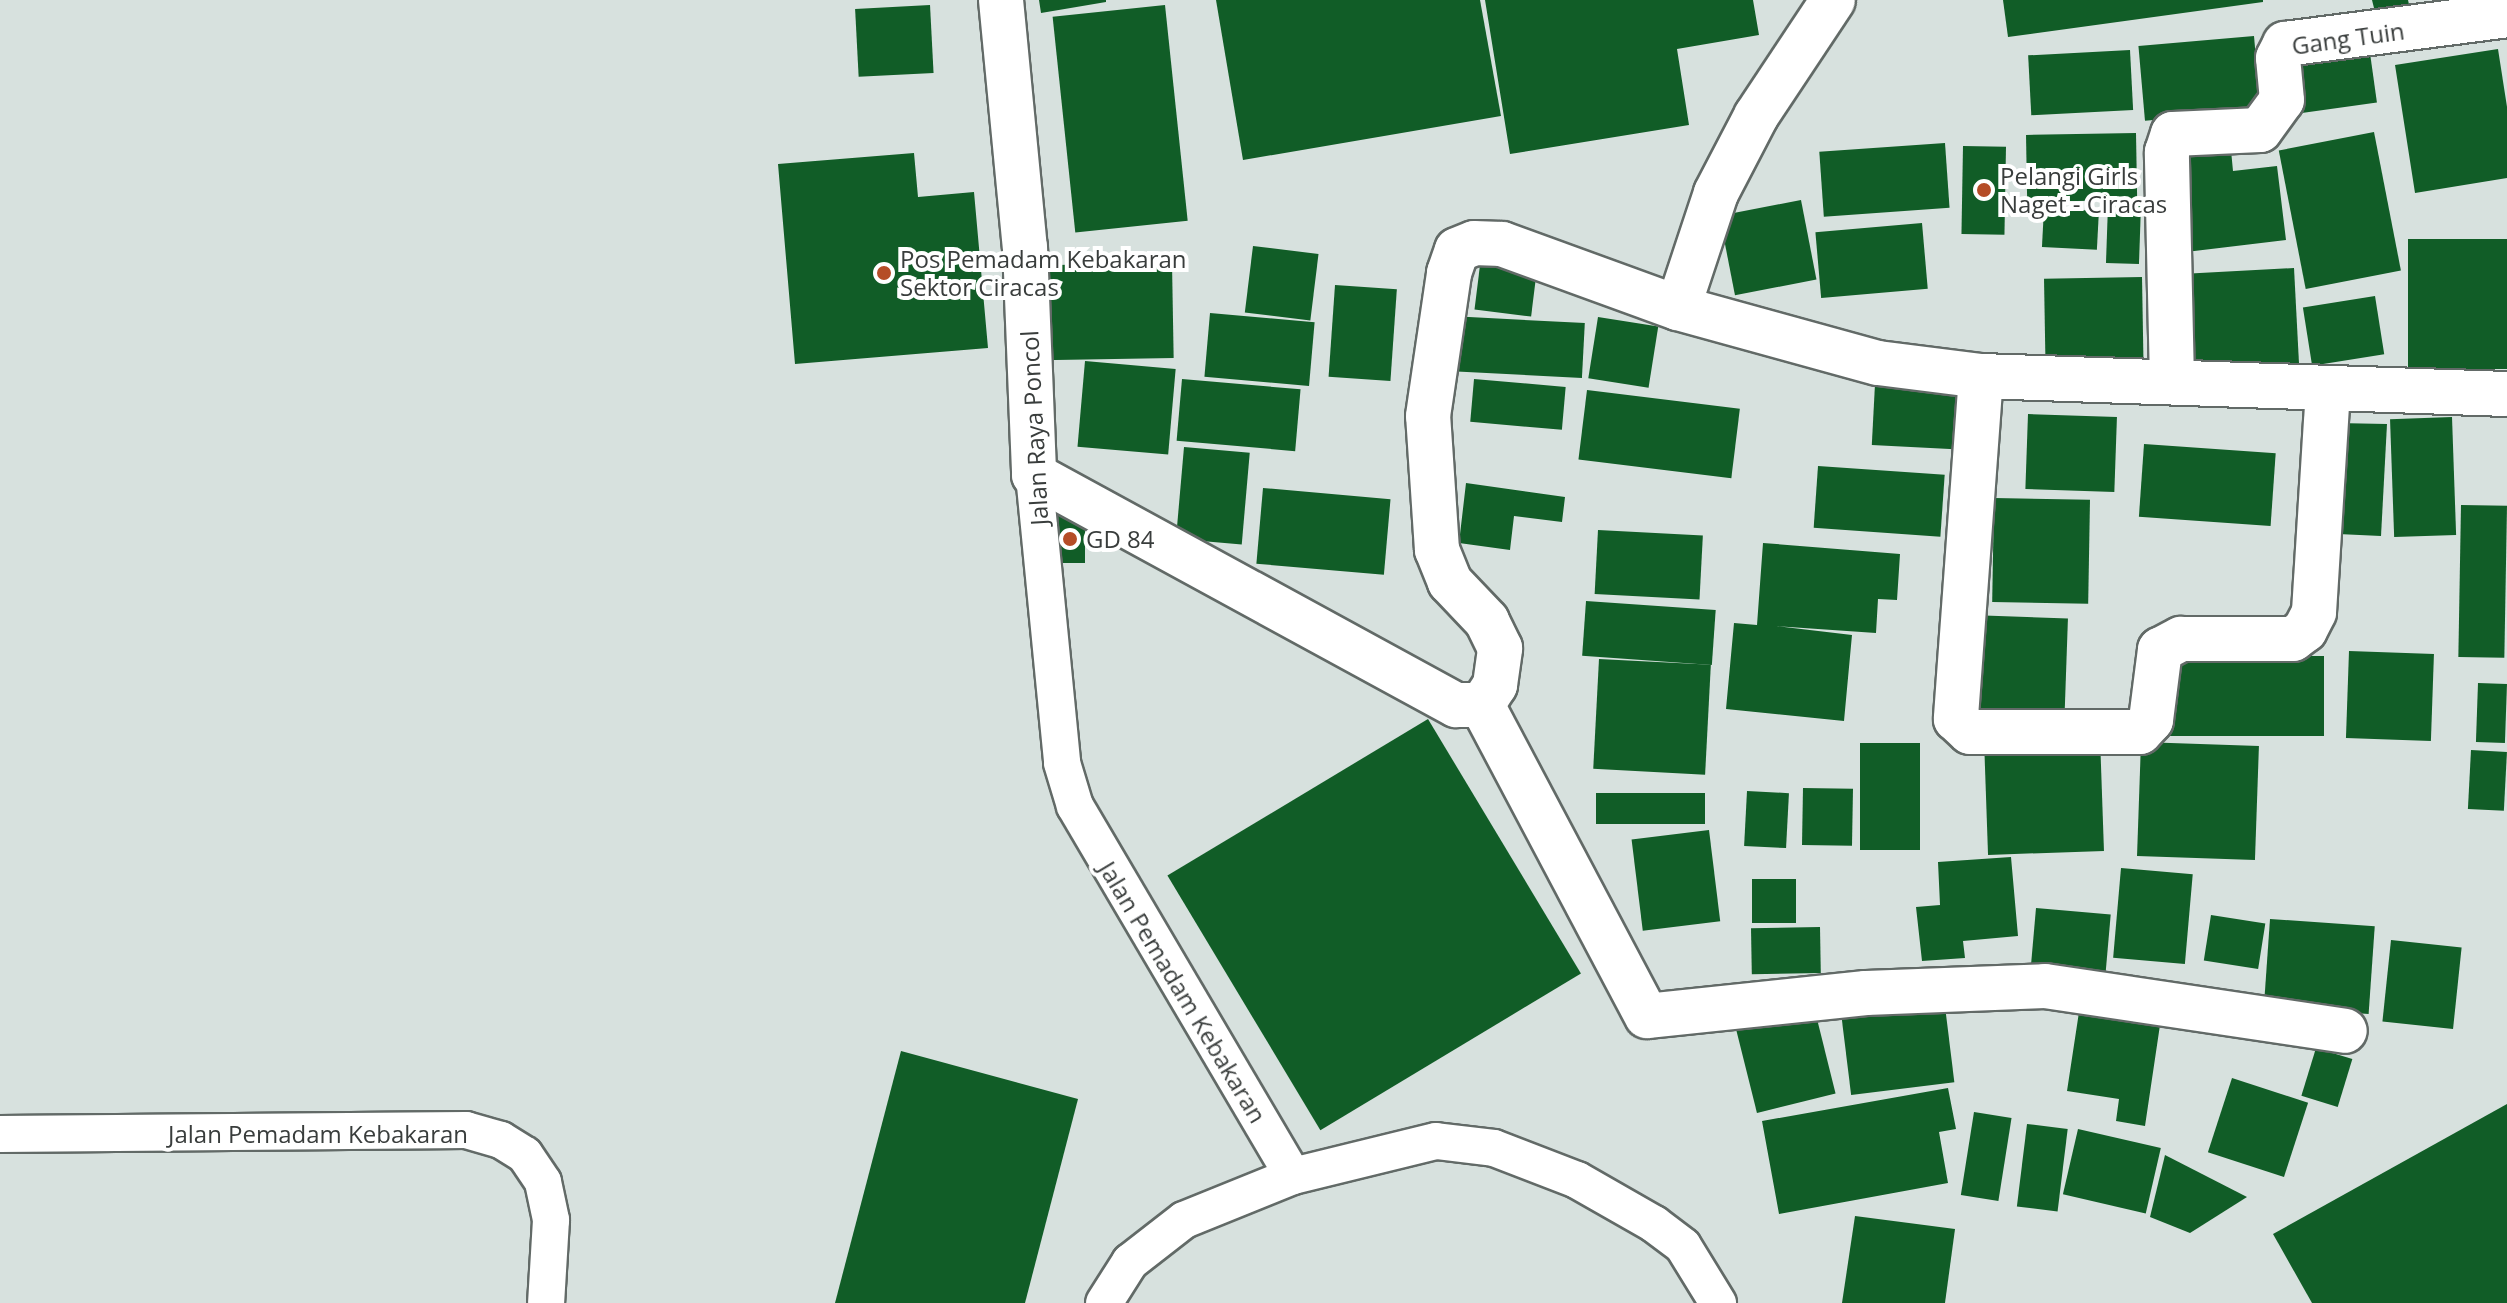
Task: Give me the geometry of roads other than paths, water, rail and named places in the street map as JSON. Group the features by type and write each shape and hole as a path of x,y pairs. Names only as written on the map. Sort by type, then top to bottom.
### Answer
{"street":[{"name":"Jalan Raya Poncol","path":"1001,0 1012,67 1025,247 1034,475"},
{"path":"1678,308 1716,193 1756,116 1814,22 1833,0"},
{"name":"Gang Tuin","path":"2172,381 2170,139 2181,131 2242,135 2260,130 2282,100 2278,58 2285,44 2367,17 2507,15"},
{"path":"1482,705 1495,685 1500,648 1487,621 1450,582 1437,550 1428,416 1449,273 1457,250 1474,243 1502,244 1678,308 1878,363 1981,376 2507,394"},
{"path":"1981,376 1956,719 1970,732 2140,732 2151,720 2160,650 2181,639 2293,639 2305,630 2314,612 2328,390"},
{"path":"1034,475 1456,705 1482,705"},
{"path":"1482,705 1647,1016 1866,993 2045,986 2345,1031"}],"lane":[{"name":"Jalan Raya Poncol","path":"1034,475 1062,763 1075,806"},
{"name":"Jalan Pemadam Kebakaran","path":"1075,806 1293,1176"},
{"name":"Jalan Pemadam Kebakaran","path":"0,1134 466,1130 501,1140 525,1155 543,1182 551,1220 546,1303"},
{"path":"1104,1303 1130,1262 1184,1220 1293,1176 1436,1141 1494,1148 1577,1180 1671,1234 1718,1303"}],"place":[{"name":"Pelangi Girls Naget - Ciracas","path":"1984,190"},
{"name":"Pos Pemadam Kebakaran Sektor Ciracas","path":"884,273"},
{"name":"GD 84","path":"1070,539"}]}
